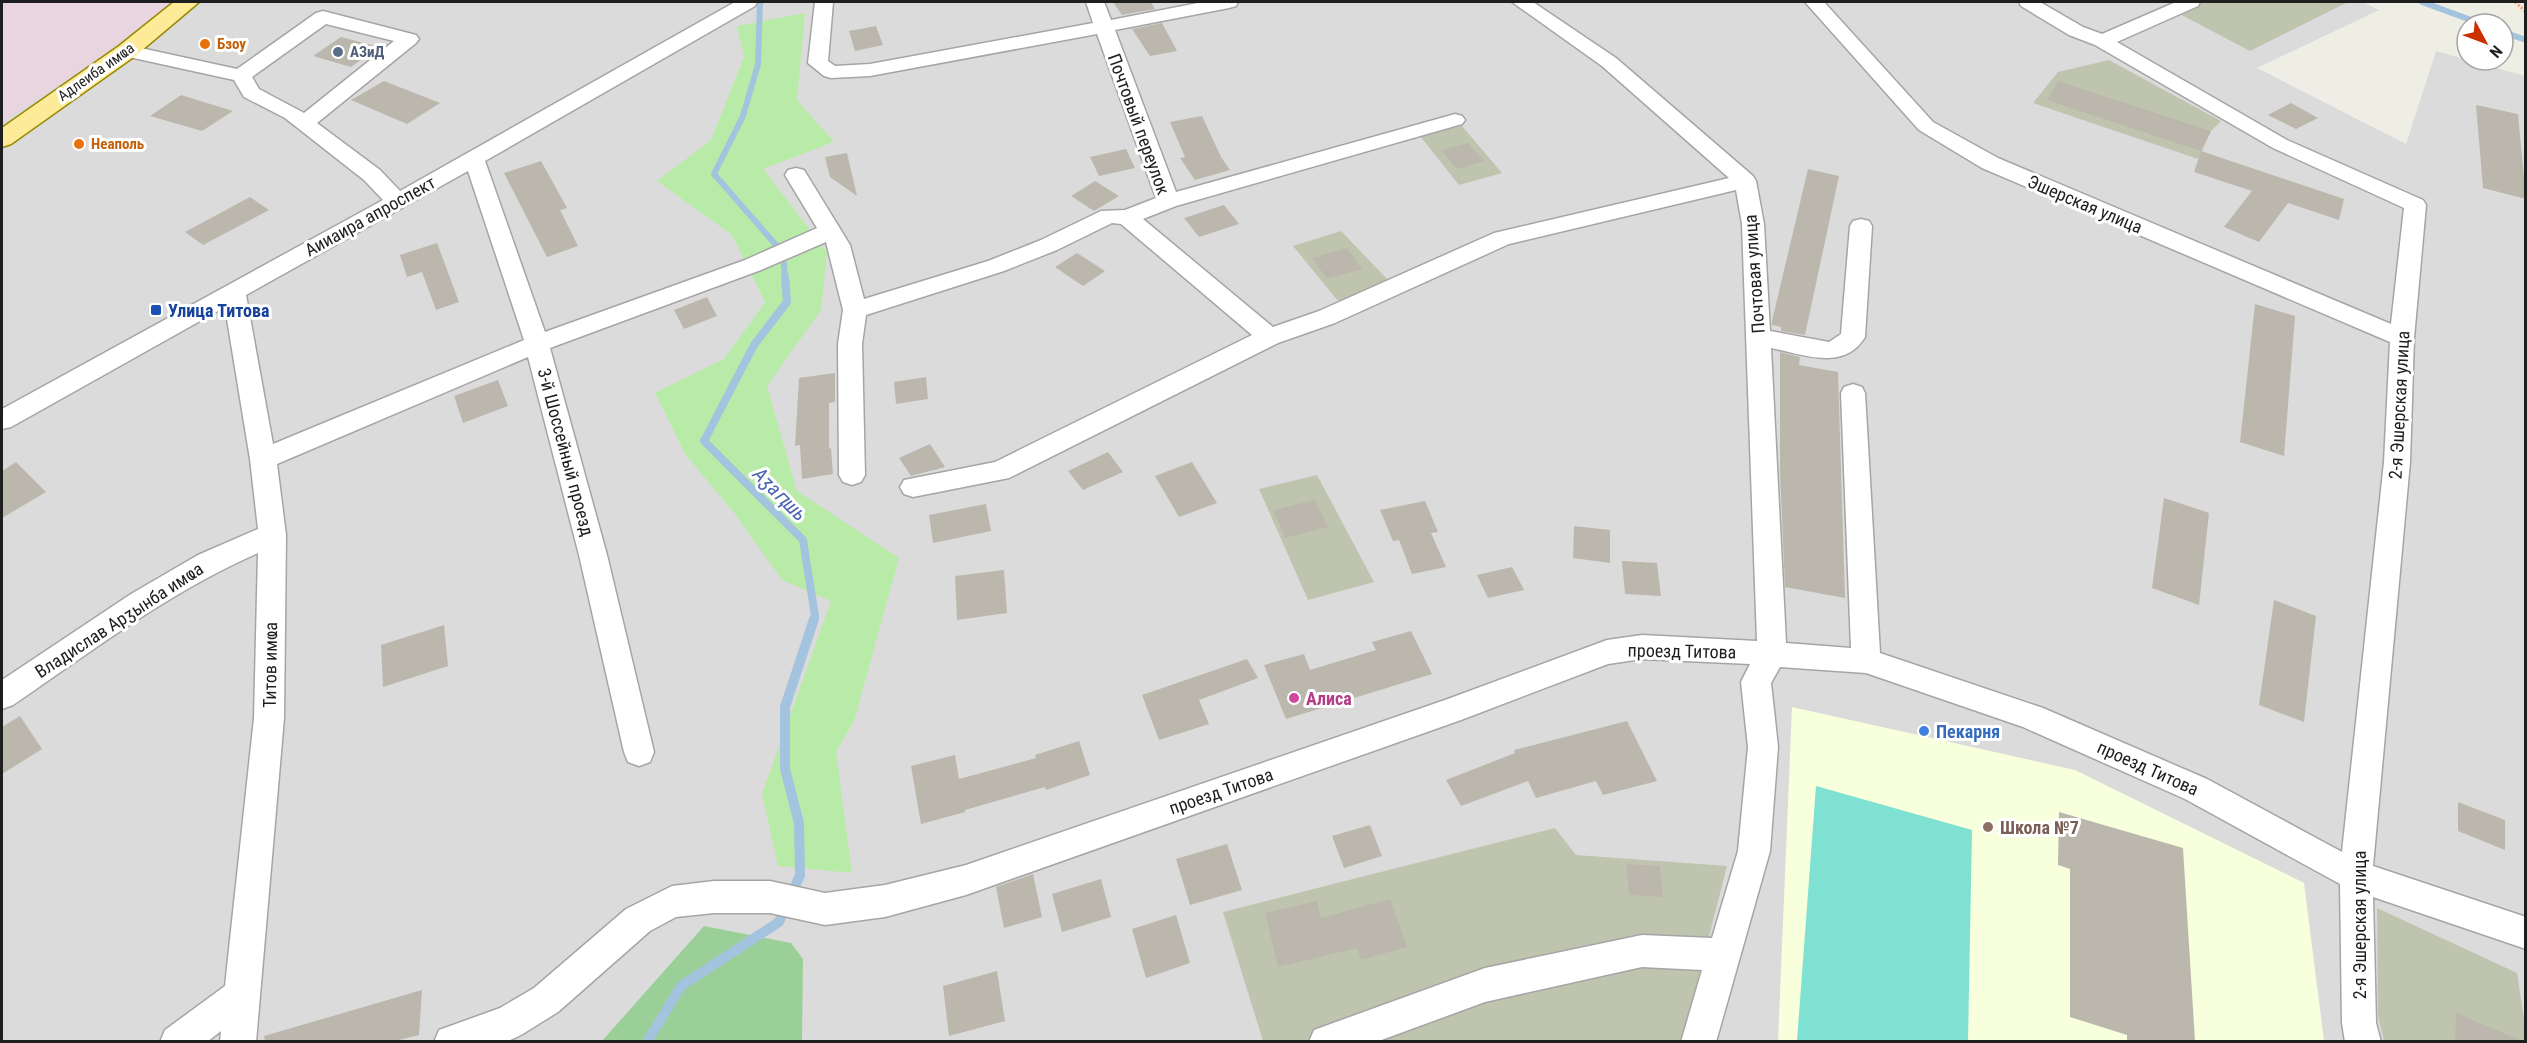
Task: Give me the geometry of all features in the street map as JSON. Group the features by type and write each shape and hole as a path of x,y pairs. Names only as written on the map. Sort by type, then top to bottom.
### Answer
{"main road":[{"name":"Адлеиба имҩа","path":"2,139 127,51 188,2"}],"street":[{"path":"824,2 818,63 831,72 881,68 1229,2"},
{"name":"Почтовый переулок","path":"855,310 996,266 1049,245 1108,216 1127,217 1168,201 1095,2"},
{"path":"1521,2 1609,62 1745,181"},
{"name":"Эшерская улица","path":"1814,2 1926,126 1990,163 2402,338"},
{"name":"2-я Эшерская улица","path":"2028,2 2076,31 2102,41 2280,144 2415,205 2402,338 2397,462 2356,876 2359,1023 2363,1041"},
{"path":"2102,41 2190,2"},
{"name":"Аииаира апроспект","path":"2,420 474,159 742,5"},
{"path":"127,51 241,76 323,17 410,39 304,123"},
{"path":"241,76 250,93 292,114 372,175 397,201"},
{"path":"1168,201 1455,120"},
{"name":"3-й Шоссейный проезд","path":"474,159 537,344 593,555 639,752"},
{"path":"796,175 839,245 855,310 850,344 852,475"},
{"path":"913,487 1000,471 1269,337 1327,317 1502,238 1745,181"},
{"name":"Почтовая улица","path":"1745,181 1753,224 1772,653"},
{"path":"1127,217 1269,337"},
{"path":"1758,337 1830,351 1850,342 1853,337 1861,226"},
{"path":"263,459 537,344 753,265 830,231"},
{"name":"Титов имҩа","path":"234,291 263,459 272,535 269,718 238,1041"},
{"path":"1853,393 1866,661"},
{"name":"Владислав Арӡынба имҩа","path":"2,696 141,602 208,563 272,535"},
{"name":"проезд Титова","path":"451,1041 509,1023 527,1012 546,1000 638,920 672,902 714,897 770,897 825,909 885,901 966,880 1450,711 1606,652 1642,647 1772,653 1866,661 2032,717 2196,789 2356,876 2526,933"},
{"path":"1698,1041 1754,851 1763,747 1756,682 1772,653"},
{"path":"1326,1041 1485,985 1642,951 1724,955"},
{"path":"177,1041 241,995"}],"path":[{"path":"2515,2 2526,12"}],"shaded area":[{"path":"2,2 2363,2 2379,10 2257,68 2406,144 2436,51 2455,56 2455,72 2511,72 2525,76 2525,1041 2,1042"},
{"path":"2,2 172,2 89,65 2,122"},
{"path":"2203,2 2348,2 2250,51 2176,12"},
{"path":"2109,60 2221,121 2211,131 2198,159 2033,103 2058,72"},
{"path":"1462,126 1502,173 1459,185 1420,136"},
{"path":"1341,231 1389,281 1338,301 1293,246"},
{"path":"1317,475 1374,582 1308,600 1259,489"},
{"name":"Школа №7","path":"1792,707 2075,770 2304,883 2324,1041 1778,1042"},
{"path":"1816,786 1972,830 1968,1041 1797,1041"},
{"path":"1555,828 1576,855 1727,866 1691,1007 1689,1041 1263,1041 1223,912"},
{"path":"2377,908 2517,973 2525,1041 2384,1041 2378,1016"}],"green space":[{"path":"805,13 797,100 834,142 763,169 827,252 821,310 767,386 797,491 899,558 854,721 836,752 852,873 778,866 762,794 831,601 782,580 735,514 685,454 655,393 724,359 765,302 732,235 657,181 711,140 744,57 737,26"},
{"path":"704,926 791,943 803,959 802,1041 602,1041"}],"building":[{"path":"1113,2 1151,2 1155,9 1122,15"},
{"path":"1162,23 1177,51 1150,56 1132,29"},
{"path":"876,26 883,45 855,51 849,31"},
{"path":"341,37 379,47 351,67 313,56"},
{"path":"384,81 440,103 407,124 351,100"},
{"path":"2058,81 2211,131 2201,151 2047,100"},
{"path":"181,95 233,111 202,131 150,116"},
{"path":"2291,103 2318,118 2296,129 2268,115"},
{"path":"2476,105 2518,114 2526,199 2483,188"},
{"path":"1202,116 1221,157 1230,170 1195,180 1180,158 1185,157 1170,122"},
{"path":"1468,143 1484,161 1457,169 1441,150"},
{"path":"1126,149 1135,168 1099,176 1090,157"},
{"path":"2201,151 2344,199 2339,220 2288,203 2259,242 2224,227 2252,191 2194,172"},
{"path":"847,153 857,196 830,177 825,157"},
{"path":"541,161 567,208 560,210 578,246 547,257 504,173"},
{"path":"1808,169 1839,176 1805,335 1781,331 1781,327 1772,325 1772,321"},
{"path":"1095,181 1119,196 1094,211 1071,196"},
{"path":"250,197 269,210 203,245 185,232"},
{"path":"1224,205 1239,224 1199,237 1184,218"},
{"path":"437,243 459,302 436,310 422,272 407,277 400,255"},
{"path":"1347,248 1362,269 1327,279 1312,258"},
{"path":"1077,253 1105,271 1083,286 1055,267"},
{"path":"707,297 717,316 684,329 674,310"},
{"path":"2255,304 2295,316 2284,456 2240,442"},
{"path":"1780,352 1800,357 1799,365 1838,372 1845,598 1785,587 1780,472"},
{"path":"835,373 835,402 829,403 829,449 831,448 833,474 802,479 800,445 795,446 799,378"},
{"path":"926,377 928,399 896,404 894,382"},
{"path":"498,380 508,406 463,423 454,396"},
{"path":"930,444 945,467 911,476 899,458"},
{"path":"1108,452 1123,472 1083,490 1068,471"},
{"path":"16,462 46,492 2,518 2,471"},
{"path":"1192,462 1217,503 1179,517 1155,476"},
{"path":"2164,498 2209,513 2199,605 2152,588"},
{"path":"1315,500 1328,527 1285,538 1273,510"},
{"path":"1425,501 1438,532 1431,533 1446,567 1412,574 1399,540 1393,541 1380,510"},
{"path":"986,504 991,531 933,543 929,515"},
{"path":"1574,526 1610,530 1610,563 1573,558"},
{"path":"1622,561 1657,563 1661,596 1625,594"},
{"path":"1512,567 1524,590 1488,598 1477,575"},
{"path":"1004,570 1007,613 957,620 955,576"},
{"path":"2274,600 2316,616 2304,722 2259,705"},
{"path":"444,625 448,666 383,687 381,645"},
{"path":"1411,631 1432,674 1286,719 1264,665 1304,654 1310,670 1376,650 1372,642"},
{"path":"1247,659 1258,678 1199,700 1209,724 1159,740 1142,695"},
{"path":"20,716 42,749 2,774 2,727"},
{"path":"1627,721 1657,781 1603,795 1596,781 1536,798 1528,781 1461,806 1446,780 1515,753 1514,750"},
{"path":"1079,741 1090,775 1046,790 1045,787 921,824 911,766 955,755 959,779 1036,758 1035,755"},
{"path":"2458,802 2505,820 2505,850 2458,831"},
{"path":"2059,812 2183,848 2195,1041 2127,1041 2127,1035 2070,1017 2070,869 2058,865"},
{"path":"1370,825 1382,856 1344,868 1332,836"},
{"path":"1227,844 1242,890 1190,905 1176,859"},
{"path":"1626,864 1660,866 1663,897 1629,895"},
{"path":"1033,874 1042,917 1004,928 996,887"},
{"path":"1101,879 1111,917 1062,932 1052,894"},
{"path":"1390,899 1407,947 1361,960 1357,948 1278,967 1265,913 1317,901 1321,918"},
{"path":"1176,915 1190,963 1146,978 1132,929"},
{"path":"997,971 1005,1021 949,1036 943,986"},
{"path":"422,990 419,1035 395,1041 265,1041 264,1036"},
{"path":"2456,1013 2522,1041 2455,1041"}],"waterway":[{"name":"Аӡаԥшь","path":"760,2 758,64 743,116 714,174 783,253 785,278"},
{"path":"2422,2 2455,14"},
{"path":"2515,36 2526,40"},
{"name":"Аӡаԥшь","path":"785,277 787,302 754,345 704,441 803,540 815,616 813,621"},
{"name":"Аӡаԥшь","path":"791,896 800,875 799,823 785,769 785,707 814,619"},
{"name":"Аӡаԥшь","path":"647,1042 681,986 779,922 785,908"}],"place":[{"name":"Бзоу","path":"205,44"},
{"name":"АЗиД","path":"338,52"},
{"name":"Неаполь","path":"79,144"},
{"name":"Улица Титова","path":"156,310"},
{"name":"Алиса","path":"1294,698"},
{"name":"Пекарня","path":"1924,731"},
{"name":"Школа №7","path":"1988,827"}]}
